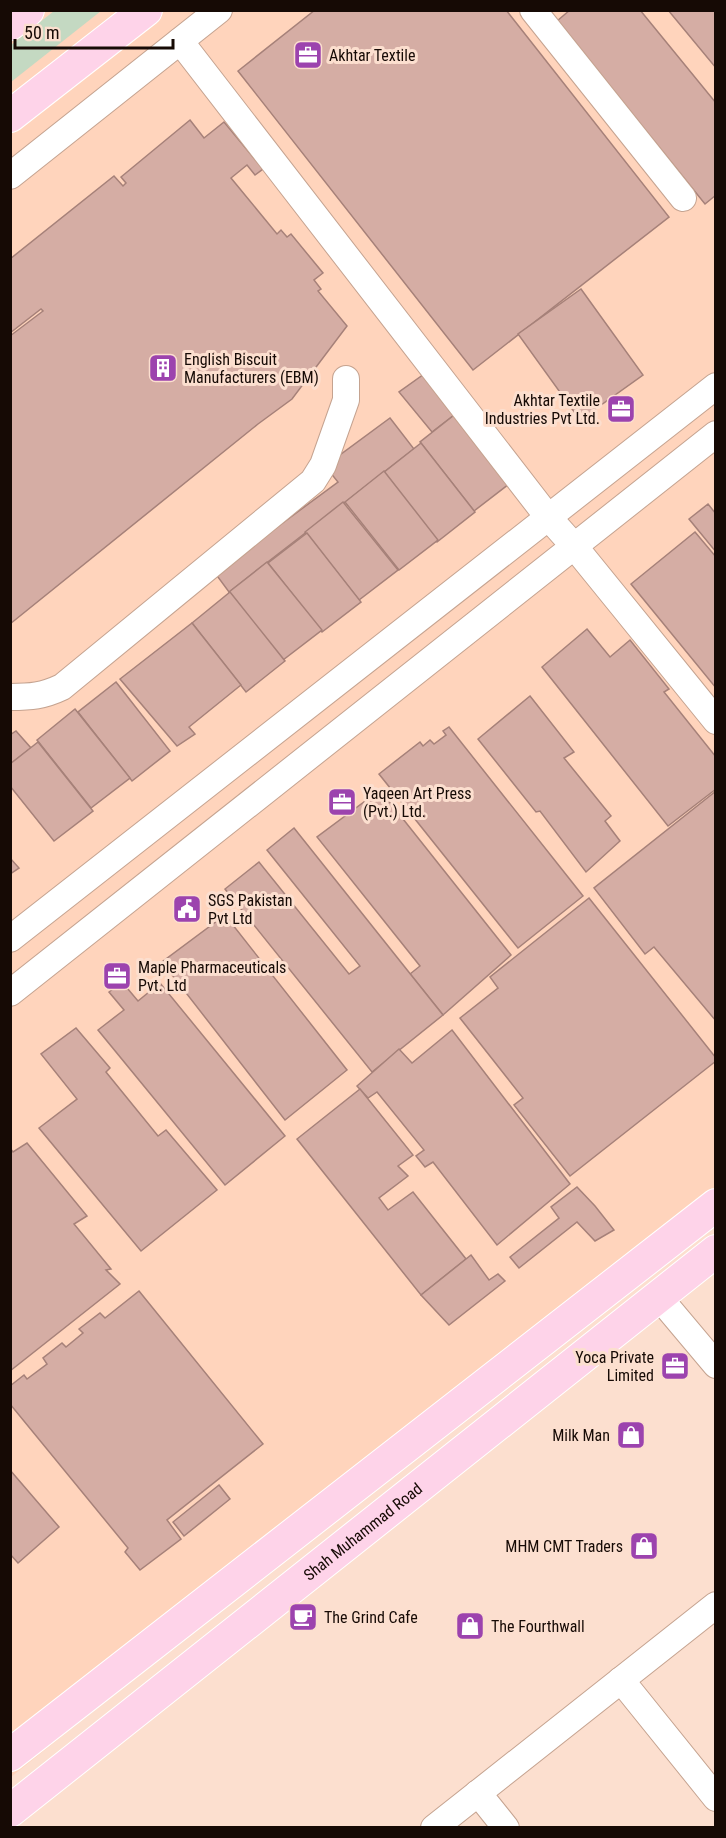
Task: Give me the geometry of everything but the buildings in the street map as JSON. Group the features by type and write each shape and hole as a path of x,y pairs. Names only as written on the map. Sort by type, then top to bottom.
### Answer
{"main road":[{"path":"10,24 28,10"},
{"path":"10,116 146,10"},
{"path":"12,1755 716,1204"},
{"name":"Shah Muhammad Road","path":"10,1811 716,1251"}],"street":[{"path":"10,176 219,10"},
{"path":"533,10 683,198"},
{"path":"180,41 548,518 574,546 716,721"},
{"path":"10,697 46,694 62,687 313,481 323,465 346,400 346,379"},
{"path":"10,939 716,386"},
{"path":"10,993 716,434"},
{"path":"257,744 285,776"},
{"path":"658,1296 716,1365"},
{"path":"434,1827 716,1605"},
{"path":"621,1680 716,1798"},
{"path":"10,1786 27,1793 46,1783"},
{"path":"477,1793 506,1827"}],"shaded area":[{"path":"11,11 715,11 715,1214 11,1777"}],"green space":[{"path":"54,11 101,11 11,82 11,45"}],"place":[{"name":"Akhtar Textile","path":"308,55"},
{"name":"English Biscuit Manufacturers (EBM)","path":"163,368"},
{"name":"Akhtar Textile Industries Pvt Ltd.","path":"621,409"},
{"name":"Yaqeen Art Press (Pvt.) Ltd.","path":"342,802"},
{"name":"SGS Pakistan Pvt Ltd","path":"187,909"},
{"name":"Maple Pharmaceuticals Pvt. Ltd","path":"117,976"},
{"name":"Yoca Private Limited","path":"675,1366"},
{"name":"Milk Man","path":"631,1435"},
{"name":"MHM CMT Traders","path":"644,1546"},
{"name":"The Grind Cafe","path":"303,1617"},
{"name":"The Fourthwall","path":"470,1626"}]}
